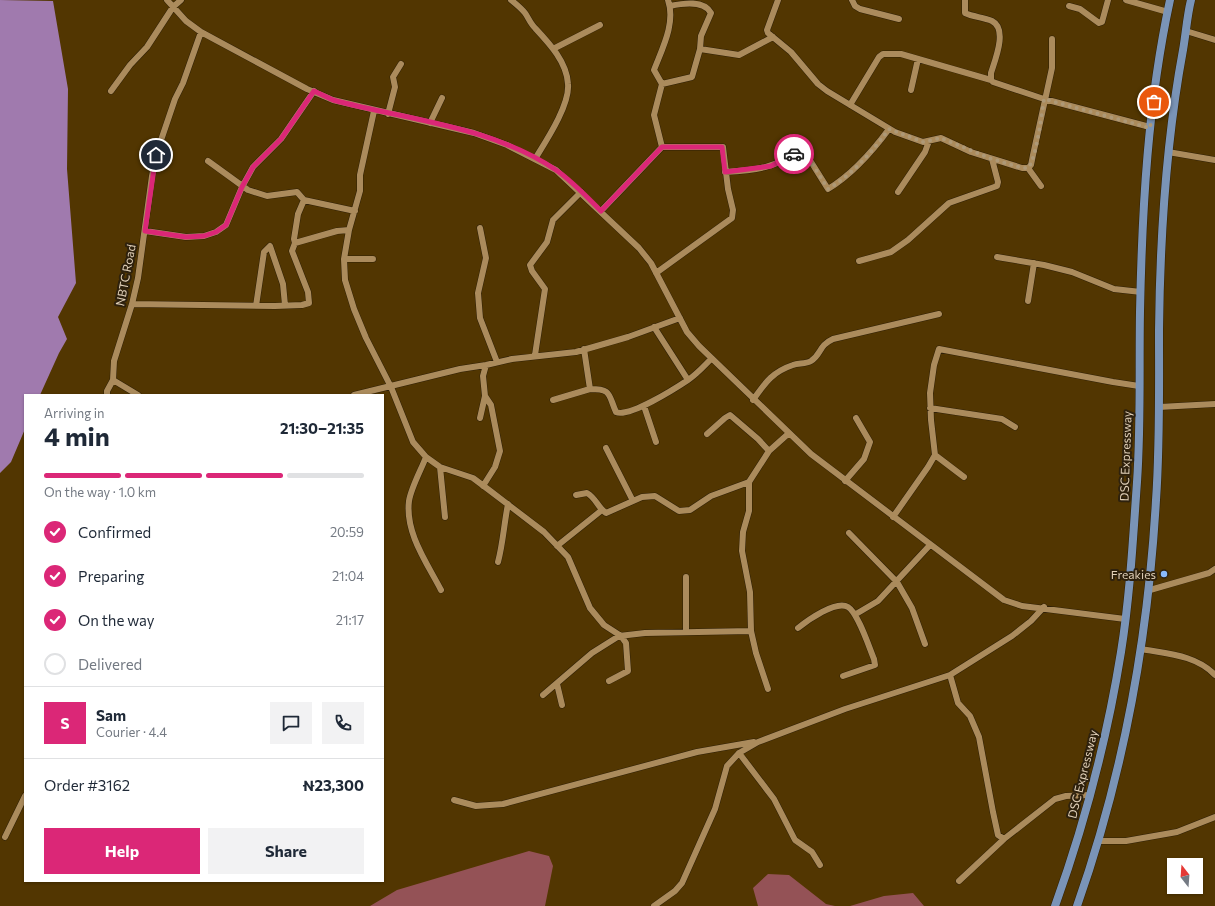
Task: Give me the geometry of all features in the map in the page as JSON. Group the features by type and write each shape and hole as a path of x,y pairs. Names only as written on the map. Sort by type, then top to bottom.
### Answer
{"main road":[{"name":"DSC Expressway","path":"1055,906 1081,830 1090,794 1108,716 1125,619 1137,482 1142,247 1150,128 1170,0"},
{"path":"1077,906 1099,841 1127,734 1150,590 1157,500 1161,266 1168,152 1172,117 1191,0"}],"street":[{"path":"167,0 186,21 201,32 333,100 374,111 430,123 493,140 556,170 639,248 656,273 687,332 711,359 788,434 845,481 1004,600 1022,606 1044,607 1125,619"},
{"path":"111,91 130,65 147,47 173,7 180,0"},
{"path":"511,0 524,12 533,26 553,49 564,69 569,85 564,104 554,129 535,159"},
{"path":"778,0 767,30 796,57 818,84 889,129 923,142 941,138 992,159 1022,168 1028,168"},
{"path":"852,0 855,6 899,19"},
{"path":"965,0 965,13 994,22 999,27 1001,34 991,80"},
{"path":"1069,6 1080,9 1099,22 1102,22 1108,0"},
{"path":"1126,0 1168,12"},
{"path":"662,84 692,77 700,49 700,36 710,18 710,11 700,4 692,1 669,3 668,36 654,70 662,84 654,114 662,147"},
{"path":"553,49 600,25"},
{"path":"1186,31 1215,40"},
{"name":"NBTC Road","path":"107,394 113,380 114,361 132,304 138,278 156,155 201,32"},
{"path":"700,49 739,55 773,36"},
{"path":"1028,168 1032,160 1044,99 1052,68 1052,39"},
{"path":"850,105 879,57 883,54 901,54 991,80 993,82 1044,99 1150,128"},
{"path":"911,90 918,59"},
{"path":"388,114 395,87 393,77 401,64"},
{"path":"145,231 186,237 204,236 216,232 226,225 242,187 253,167 281,139 314,91"},
{"path":"430,123 442,98"},
{"path":"374,111 360,175 360,191 349,230 344,259 345,280 354,309 377,361 391,387 413,442 426,457 440,468 473,478 484,486 544,532 568,557 590,608 604,624 626,643 628,671 609,681"},
{"path":"725,172 771,166 782,162 803,149 828,189 842,181 875,148 889,129"},
{"path":"898,192 926,152 929,141"},
{"path":"601,211 662,147 722,147 725,172 733,210 732,218 656,273"},
{"path":"1168,152 1215,160"},
{"path":"859,261 891,252 908,240 950,203 997,186 998,182 992,159"},
{"path":"208,161 248,190 267,196 297,192 304,200 355,211"},
{"path":"1028,168 1041,186"},
{"path":"535,355 545,289 532,271 530,265 547,242 552,220 581,192"},
{"path":"132,304 256,306 309,303 308,292 292,251 296,243 294,239 298,214 304,200"},
{"path":"480,228 486,258 478,293 480,318 497,362"},
{"path":"296,243 337,231 349,230"},
{"path":"256,306 264,252 270,246 283,284 285,305"},
{"path":"997,257 1034,263 1072,272 1114,289 1141,292"},
{"path":"344,259 373,259"},
{"path":"1028,301 1034,263"},
{"path":"753,400 773,374 784,368 809,362 815,358 823,344 833,339 939,314"},
{"path":"359,394 460,369 535,355 584,349 680,318"},
{"path":"654,327 688,380"},
{"path":"584,349 590,389"},
{"path":"893,517 928,468 934,455 930,408 932,378 939,349 1139,386"},
{"path":"553,400 590,389 603,389 607,391 616,412 619,413 644,406 688,380 711,359"},
{"path":"480,418 485,396 483,376 486,365"},
{"path":"113,380 136,394"},
{"path":"484,486 495,467 500,451 491,405 485,396"},
{"path":"1159,407 1215,404"},
{"path":"644,406 656,442"},
{"path":"930,408 1002,419 1014,427"},
{"path":"707,434 724,418 730,415 769,451"},
{"path":"845,481 864,459 870,442 856,418"},
{"path":"768,688 756,653 751,631 750,592 741,540 749,511 749,482 769,451 788,434"},
{"path":"606,448 633,501"},
{"path":"934,455 964,477"},
{"path":"426,457 409,500 411,526 415,541 440,590"},
{"path":"440,468 445,516"},
{"path":"576,495 587,493 592,495 602,510 606,513 633,501 655,496 679,512 685,512 711,496 749,482"},
{"path":"498,562 503,542 508,504"},
{"path":"557,546 602,510"},
{"path":"848,533 897,582 912,608 925,644"},
{"path":"856,614 878,601 930,545"},
{"path":"1150,590 1215,570"},
{"path":"686,577 686,632"},
{"path":"798,628 815,615 842,605 848,607 856,614 875,665 843,676"},
{"path":"654,906 675,891 682,883 715,809 727,766 740,753 758,742 844,709 950,675 979,655 1012,636 1044,607"},
{"path":"543,695 592,653 619,636 645,632 751,631"},
{"path":"1141,649 1188,658 1207,666 1215,675"},
{"path":"950,675 958,703 970,716 979,737 998,835 1004,839"},
{"path":"557,684 562,705"},
{"path":"454,800 476,806 503,804 697,752 758,742"},
{"path":"740,753 774,799 795,840 812,852 820,865"},
{"path":"959,881 1004,839 1056,799 1066,796 1090,794"},
{"path":"5,837 24,798"},
{"path":"1099,841 1126,841 1177,832 1215,817"}],"shaded area":[{"path":"0,0 53,1 68,89 67,169 76,283 58,317 67,339 40,394 24,394 24,431 11,462 0,473"},
{"path":"529,851 549,856 553,866 545,906 370,906 397,890"},
{"path":"768,874 789,875 826,904 835,906 758,906 753,888"},
{"path":"913,893 924,906 850,906 884,896"}],"way so far":[{"path":"794,154 803,149 828,189 842,181 875,148 889,129 923,142 941,138 971,152 1022,168 1028,168 1031,165 1044,99 1150,128 1154,102"}],"place":[{"name":"Freakies","path":"1164,574"}],"route":[{"path":"156,155 145,231 186,237 204,236 216,232 226,225 242,187 253,167 281,139 314,91 333,100 374,111 474,133 507,145 556,170 601,211 662,147 722,147 724,151 725,172 771,166 782,162 794,154"}]}
